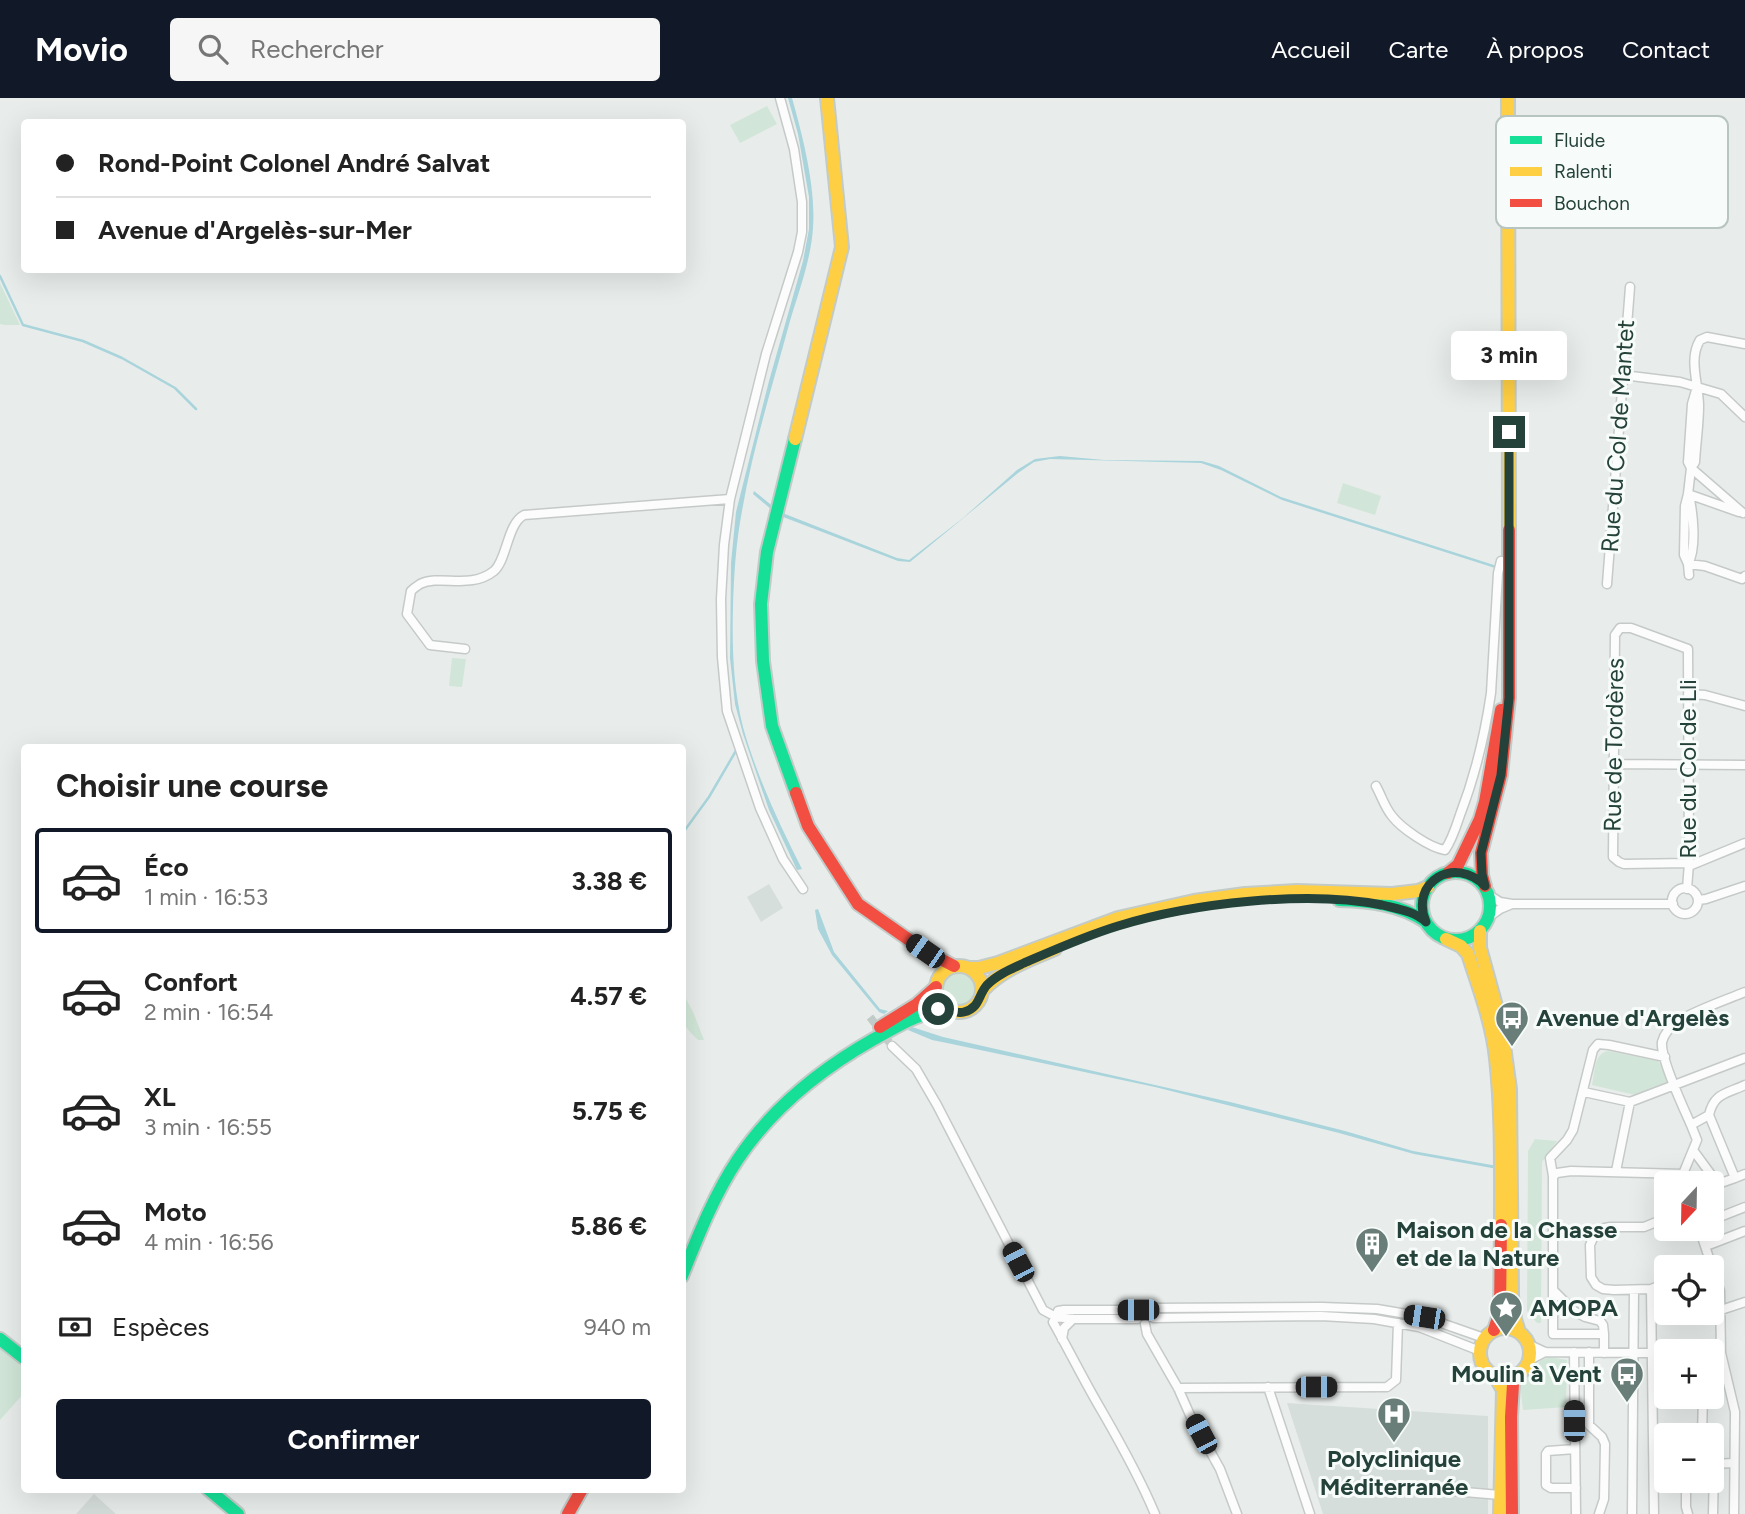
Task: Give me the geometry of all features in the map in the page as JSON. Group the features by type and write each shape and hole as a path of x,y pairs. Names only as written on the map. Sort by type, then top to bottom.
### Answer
{"main road":[{"path":"827,98 842,247 767,552 761,604 764,661 772,726 808,826 858,904 925,951 954,966"},
{"path":"1508,98 1508,116"},
{"path":"1446,939 1464,939 1480,931 1491,910 1482,874 1481,853 1501,775 1509,698 1508,228"},
{"path":"1448,873 1458,865 1480,819 1485,802 1501,715 1509,645"},
{"path":"686,1247 718,1177 762,1115 801,1078 835,1053 921,1002 948,968 979,968 1119,918 1224,896 1275,891 1397,894 1420,892 1440,876 1459,872 1478,879 1487,890"},
{"path":"1426,922 1422,901 1428,887"},
{"path":"983,990 1007,971 1071,942 1119,925 1214,906 1275,900 1345,900 1395,908 1419,916 1432,929 1461,946 1468,954 1488,1015 1496,1056 1501,1156 1500,1312 1480,1352 1483,1365 1494,1375 1503,1390 1500,1514"},
{"path":"1480,931 1480,948 1501,1024 1510,1088 1514,1319 1528,1344 1530,1356 1521,1372 1516,1375 1494,1375"},
{"path":"925,951 937,964 938,1000 948,1010"},
{"path":"686,1266 724,1181 761,1128 808,1083 867,1043 938,1009 961,1013 974,1008 982,997 983,990 979,977 969,968"},
{"path":"1489,1334 1507,1328 1519,1332"},
{"path":"0,1339 21,1356"},
{"path":"1512,1514 1511,1417 1516,1375"},
{"path":"213,1493 238,1514"},
{"path":"568,1514 580,1493"},
{"path":"576,1514 588,1493"}],"street":[{"path":"780,98 794,149 802,202 802,232 766,354 730,499 721,599 722,657 727,711 760,808 783,859 803,889"},
{"name":"Rue du Col de Mantet","path":"1607,584 1630,288"},
{"path":"1744,513 1691,468 1688,462 1692,404 1697,387 1696,345 1707,337 1745,344"},
{"path":"1623,375 1680,382 1721,394 1745,417"},
{"path":"1689,575 1684,542 1685,506 1691,468"},
{"path":"1688,494 1744,513"},
{"path":"465,649 430,645 407,614 411,590 430,582 469,581 493,572 498,568 519,517 730,499"},
{"path":"1376,786 1392,817 1421,840 1436,849 1445,850 1450,844 1476,769 1489,708 1501,562"},
{"path":"1688,564 1705,566 1742,579 1745,576"},
{"name":"Rue de Tordères","path":"1688,649 1631,628 1620,628 1615,635 1613,857 1625,864 1689,865"},
{"name":"Rue du Col de Lli","path":"1687,889 1688,649"},
{"path":"1688,694 1705,695 1745,706"},
{"path":"1615,764 1745,765"},
{"path":"1689,865 1745,844"},
{"path":"1698,900 1706,900 1745,886"},
{"path":"1487,890 1500,902 1512,904 1673,904"},
{"path":"1679,890 1695,892 1698,900 1695,910 1688,914 1679,912 1673,904 1674,896 1679,890"},
{"path":"1489,918 1512,904"},
{"path":"1686,1171 1697,1140 1665,1058 1662,1045 1665,1035 1676,1021 1745,992"},
{"path":"1604,1334 1553,1335 1553,1176 1550,1158 1573,1130 1593,1050 1598,1044 1665,1058"},
{"path":"892,1045 916,1069 1043,1310 1056,1317 1137,1314 1145,1306 1377,1309 1424,1317 1489,1334"},
{"path":"1584,1092 1630,1102 1745,1058"},
{"path":"1735,1178 1709,1115 1717,1097 1745,1085"},
{"path":"1616,1171 1630,1102"},
{"path":"1691,1125 1709,1115"},
{"path":"1693,1150 1718,1184 1745,1174"},
{"path":"1553,1176 1571,1171 1616,1171 1654,1175"},
{"path":"1724,1215 1745,1207"},
{"path":"1654,1223 1644,1227 1600,1229 1590,1245 1591,1277 1596,1285 1603,1289 1654,1288"},
{"path":"1706,1246 1745,1231"},
{"path":"1704,1241 1709,1255"},
{"path":"1651,1289 1654,1514"},
{"path":"1632,1514 1634,1290"},
{"path":"1554,1291 1574,1311 1600,1321 1603,1325 1604,1353"},
{"path":"1724,1309 1745,1302"},
{"path":"1152,1308 1154,1318"},
{"path":"1137,1314 1065,1310 1058,1311 1053,1322 1122,1443 1155,1514"},
{"path":"1137,1314 1142,1324 1154,1318 1374,1319 1419,1327 1480,1352"},
{"path":"1056,1317 1064,1328"},
{"path":"1062,1339 1064,1328 1073,1318"},
{"path":"1178,1388 1387,1387 1396,1380 1398,1323"},
{"path":"1146,1324 1147,1334 1220,1469 1237,1514"},
{"path":"1528,1344 1545,1352 1652,1353"},
{"path":"1528,1362 1545,1352"},
{"path":"1574,1352 1576,1514"},
{"path":"1589,1352 1590,1425 1605,1444 1604,1499 1599,1514"},
{"path":"1724,1378 1735,1412 1734,1514"},
{"path":"1268,1387 1310,1514"},
{"path":"1575,1449 1548,1451 1546,1485 1551,1488 1576,1488"},
{"path":"1724,1463 1734,1463"},
{"path":"1394,1486 1500,1495"},
{"path":"1686,1493 1688,1514"},
{"path":"1713,1493 1713,1514"}],"shaded area":[{"path":"769,884 783,908 761,922 747,897"},
{"name":"Polyclinique Méditerranée","path":"1287,1403 1488,1416 1488,1514 1323,1514"},
{"path":"94,1494 116,1514 76,1514"}],"green space":[{"path":"767,106 777,124 740,143 730,125"},
{"path":"0,283 20,325 0,324"},
{"path":"1343,483 1381,496 1375,515 1337,503"},
{"path":"452,658 466,659 462,687 449,686"},
{"path":"959,972 971,977 976,989 971,1001 959,1006 947,1001 942,989 947,977"},
{"path":"686,999 704,1040 698,1040 687,1028"},
{"path":"1608,1051 1658,1061 1667,1082 1635,1095 1592,1085 1597,1060"},
{"path":"1535,1139 1557,1141 1542,1162 1541,1323 1537,1323 1527,1311 1528,1151"},
{"path":"0,1349 21,1366 21,1396 0,1420"},
{"path":"1549,1357 1567,1360 1566,1407 1523,1410 1520,1385 1541,1360"}],"water":[{"path":"788,98 792,98 808,163 813,196 812,240 747,487 736,558 733,637 735,682 743,727 762,782 802,869 797,870 769,810 743,734 735,704 730,658 731,563 736,512 803,261 809,229 809,197 798,134"},
{"path":"1060,456 1104,460 1202,461 1219,466 1281,497 1497,566 1505,576 1495,568 1282,500 1201,463 1050,459 1034,462 910,562 898,561 778,515 753,494 754,491 780,512 897,558 909,560 963,518 1017,470 1035,459"},
{"path":"818,909 834,952 880,1009 888,1011 884,1014 879,1012 832,955 818,929 815,910"},
{"path":"912,1027 943,1037 1230,1102 1413,1151 1503,1167 1503,1170 1414,1154 1155,1087 932,1040 908,1030"}],"waterway":[{"path":"0,276 23,325 83,341 122,358 175,388 196,409"},
{"path":"686,829 709,797 737,749"}],"tunnel":[{"path":"870,1017 892,1046"}],"traffic: fast":[{"path":"795,439 767,552 761,604 763,661 772,726 796,793"},
{"path":"1463,872 1484,887 1490,899 1490,906 1488,919 1480,930 1463,940 1449,940 1432,930 1424,919 1422,899 1432,882 1443,874 1463,872"},
{"path":"1339,900 1395,907 1426,922"},
{"path":"686,1266 729,1173 751,1140 782,1107 835,1063 874,1039 919,1016 948,1010"},
{"path":"0,1339 21,1356"},
{"path":"213,1493 238,1514"}],"traffic: slow":[{"path":"795,439 842,247 827,98"},
{"path":"1508,98 1508,116"},
{"path":"1508,228 1509,530"},
{"path":"969,968 998,963 1118,918 1194,901 1297,891 1392,894 1428,887"},
{"path":"1480,931 1480,948 1501,1024 1510,1089 1512,1296 1519,1332"},
{"path":"1446,939 1461,946 1468,954 1485,1005 1494,1045 1500,1120 1501,1225"},
{"path":"983,990 1008,971 1055,949"},
{"path":"959,966 976,972 982,989 976,1006 959,1012 942,1006 936,989 942,972 959,966"},
{"path":"1505,1328 1523,1335 1530,1353 1523,1371 1505,1378 1487,1371 1480,1353 1487,1335 1505,1328"},
{"path":"1494,1375 1503,1390 1500,1514"}],"traffic: jam":[{"path":"1485,886 1481,853 1501,775 1509,698 1509,530"},
{"path":"1448,873 1458,865 1480,819 1501,710"},
{"path":"796,793 808,826 858,904 925,951 954,966"},
{"path":"880,1027 917,1004 936,987"},
{"path":"1494,1330 1500,1312 1501,1225"},
{"path":"1512,1514 1511,1417 1516,1375"},
{"path":"568,1514 580,1493"}],"place":[{"name":"Avenue d'Argelès","path":"1512,1048"},
{"name":"Maison de la Chasse et de la Nature","path":"1372,1274"},
{"name":"AMOPA","path":"1506,1338"},
{"name":"Moulin à Vent","path":"1627,1404"},
{"name":"Polyclinique Méditerranée","path":"1394,1444"}],"route":[{"path":"938,1009 961,1013 968,1011 978,1003 988,984 1007,971 1071,942 1119,925 1209,907 1275,900 1324,899 1368,902 1395,908 1419,916 1426,922 1422,901 1433,880 1448,873 1459,872 1469,874 1485,886 1481,853 1501,775 1509,698 1509,432"}]}
